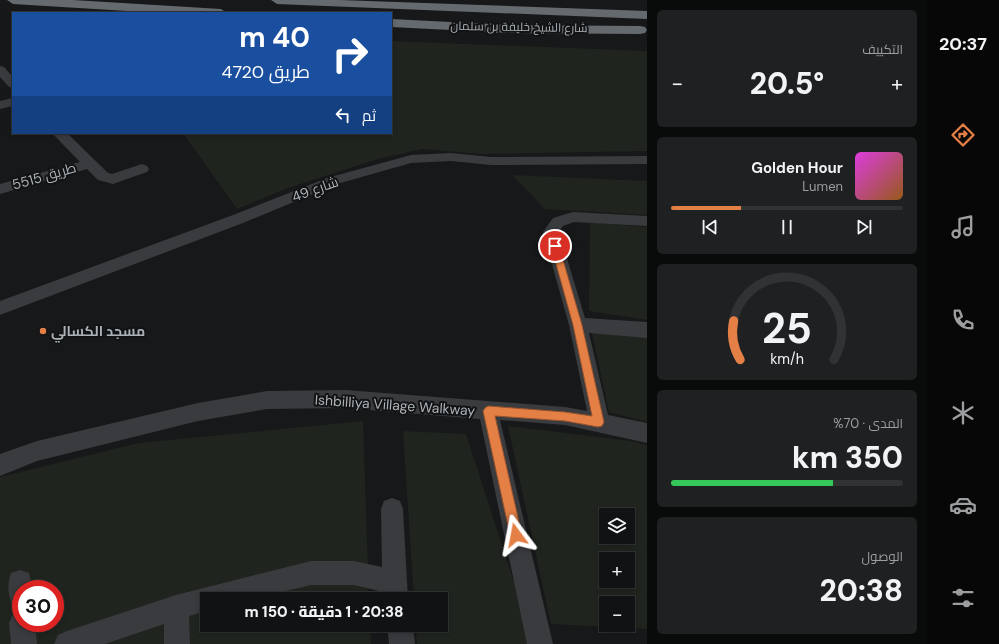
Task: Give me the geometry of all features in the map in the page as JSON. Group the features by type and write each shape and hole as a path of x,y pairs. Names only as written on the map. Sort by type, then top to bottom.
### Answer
{"highway":[{"path":"13,0 205,12"},
{"name":"شارع الشيخ خليفة بن سلمان","path":"277,0 647,15"},
{"path":"427,7 647,7"},
{"name":"شارع الشيخ خليفة بن سلمان","path":"392,23 511,29 647,31"},
{"path":"511,29 558,36 647,42"}],"street":[{"path":"0,70 12,83"},
{"path":"0,105 12,102"},
{"name":"طريق 5515","path":"60,134 88,164 107,179 118,178 142,169"},
{"name":"شارع 49","path":"0,308 238,219 332,181 411,159 451,157 491,161 647,160"},
{"name":"طريق 5515","path":"0,189 88,164"},
{"path":"598,422 578,325 551,232 558,222 572,217 647,221"},
{"path":"578,325 647,330"},
{"name":"Ishbilliya Village Walkway","path":"0,465 38,451 198,412 267,400 346,399 488,411 540,644"},
{"path":"488,411 565,416 647,433"},
{"path":"67,644 176,608 264,583 311,573 354,573 395,591 392,509"},
{"path":"176,608 177,644"},
{"path":"23,632 24,644"},
{"path":"401,632 402,644"}],"shaded area":[{"path":"392,41 647,51 647,151 482,154 422,149 378,159 288,188 237,209 184,134 392,134"},
{"path":"512,175 647,181 647,215 545,209"},
{"path":"590,222 647,227 647,320 589,311"},
{"path":"592,333 647,335 647,422 609,412"},
{"path":"363,421 369,592 200,592 200,632 370,632 371,644 0,644 0,477 139,443"},
{"path":"508,426 631,441 647,445 647,629 635,628 635,596 599,596 599,626 551,624"},
{"path":"403,431 466,434 534,644 417,644 416,632 448,632 448,592 414,592"}],"place":[{"name":"مسجد الكسالي","path":"43,331"}],"route":[{"path":"516,535 488,411 565,416 598,422 578,325 555,246"}]}
